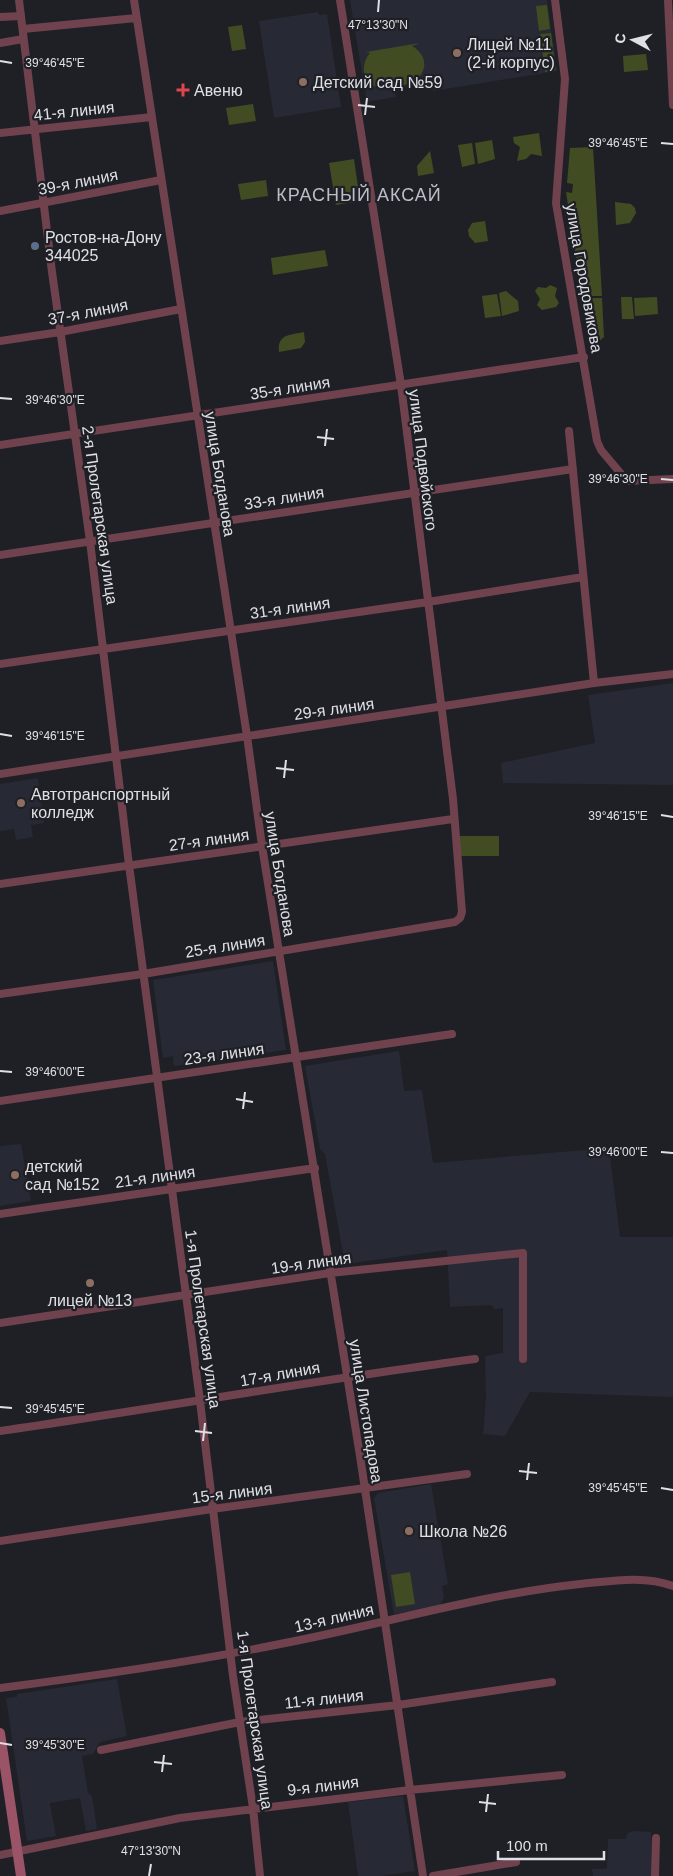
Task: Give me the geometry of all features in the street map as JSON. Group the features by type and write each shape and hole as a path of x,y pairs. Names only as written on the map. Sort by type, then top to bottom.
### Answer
{"main road":[{"path":"0,1733 3,1769 21,1876"}],"street":[{"name":"2-я Пролетарская улица","path":"19,0 60,332 90,541 115,756 144,974"},
{"name":"улица Богданова","path":"134,0 247,736 278,952"},
{"name":"улица Подвойского","path":"340,0 401,385 440,708 453,799 452,819 462,912 460,918 455,922"},
{"name":"улица Городовикова","path":"554,0 565,79 556,203 597,441 601,450 627,481 673,479"},
{"path":"668,0 673,105"},
{"path":"0,17 21,16"},
{"path":"23,30 136,18"},
{"path":"0,43 23,39"},
{"name":"41-я линия","path":"0,133 152,116"},
{"name":"39-я линия","path":"0,211 161,180"},
{"name":"37-я линия","path":"0,341 60,332 181,309"},
{"name":"35-я линия","path":"0,445 584,357"},
{"path":"569,430 594,683"},
{"name":"33-я линия","path":"0,555 573,469"},
{"name":"31-я линия","path":"0,664 428,602 583,577"},
{"name":"29-я линия","path":"0,774 594,683 673,674"},
{"name":"27-я линия","path":"0,884 452,819"},
{"name":"25-я линия","path":"0,994 144,974 455,922"},
{"name":"улица Листопадова","path":"278,952 385,1621 422,1876"},
{"name":"1-я Пролетарская улица","path":"144,974 231,1654 253,1808 260,1876"},
{"name":"23-я линия","path":"0,1101 452,1034"},
{"name":"21-я линия","path":"0,1214 314,1168"},
{"name":"19-я линия","path":"0,1323 330,1273 523,1253 523,1359"},
{"name":"17-я линия","path":"0,1430 200,1402 346,1376 475,1359"},
{"name":"15-я линия","path":"0,1541 212,1508 467,1474"},
{"name":"13-я линия","path":"0,1688 114,1674 231,1654 543,1588 613,1580 656,1580 673,1586"},
{"name":"11-я линия","path":"101,1750 240,1722 398,1705 552,1682"},
{"name":"9-я линия","path":"0,1855 180,1818 253,1808 562,1774"},
{"path":"654,1876 656,1838"},
{"path":"432,1876 516,1862"}],"shaded area":[{"name":"Лицей №11 (2-й корпус)","path":"350,0 547,0 557,71 433,91 431,82 394,88 396,97 367,102"},
{"name":"Детский сад №59","path":"318,12 319,15 327,14 341,107 274,118 259,21"},
{"path":"673,683 673,785 503,783 501,763 595,743 588,695"},
{"name":"Автотранспортный колледж","path":"38,778 44,823 31,825 33,837 16,840 14,829 0,831 0,784"},
{"path":"273,961 286,1050 174,1066 173,1056 163,1058 153,980"},
{"path":"399,1051 404,1091 422,1090 433,1163 609,1148 620,1237 673,1237 673,1397 530,1392 505,1436 483,1434 486,1397 485,1356 503,1353 503,1308 495,1309 491,1305 450,1307 447,1250 345,1264 325,1154 320,1149 305,1066"},
{"name":"детский сад №152","path":"21,1144 31,1201 0,1206 0,1146"},
{"name":"Школа №26","path":"431,1484 448,1584 442,1586 444,1598 439,1606 394,1614 374,1498 378,1493"},
{"path":"117,1679 127,1736 100,1742 93,1754 82,1756 88,1793 92,1796 97,1829 86,1831 80,1798 50,1803 56,1836 27,1841 6,1698 17,1697 17,1694"},
{"path":"403,1796 415,1871 381,1876 358,1876 348,1802"},
{"path":"632,1831 651,1832 652,1876 593,1876 592,1869 607,1869 608,1839 626,1839 627,1834"}],"green space":[{"path":"547,5 550,29 539,31 536,6"},
{"path":"242,25 246,49 232,51 228,27"},
{"path":"551,33 556,70 545,72 540,34"},
{"path":"420,43 412,46 423,57 424,62 423,71 416,80 387,88 378,87 369,82 364,73 365,62 370,53 366,52"},
{"path":"646,54 648,70 624,72 623,56"},
{"path":"253,104 256,121 229,125 226,108"},
{"path":"539,133 542,156 531,154 526,159 517,161 520,147 514,143 513,137"},
{"path":"492,140 495,159 478,164 475,143"},
{"path":"472,143 475,164 462,167 458,145"},
{"path":"593,147 602,296 582,296 566,192 572,193 573,184 567,183 570,148"},
{"path":"430,151 434,173 418,176 417,166"},
{"path":"354,159 360,201 336,205 329,163"},
{"path":"266,180 268,196 241,200 238,184"},
{"path":"615,202 631,204 635,208 636,213 630,223 616,225"},
{"path":"485,221 488,241 475,243 469,236 468,230 472,223"},
{"path":"325,250 328,266 273,275 271,258"},
{"path":"550,285 557,288 555,296 559,303 556,307 542,310 537,305 540,299 535,291 538,287 546,288"},
{"path":"506,291 518,301 519,311 502,316 499,293"},
{"path":"497,294 501,316 485,318 482,296"},
{"path":"621,297 632,297 634,319 622,319"},
{"path":"657,297 658,314 635,316 634,298"},
{"path":"582,298 602,298 604,337 591,349"},
{"path":"304,332 305,342 301,348 279,352 282,339 289,335"},
{"path":"458,836 499,836 499,856 457,856"},
{"path":"410,1572 415,1604 396,1607 391,1575"}],"place":[{"name":"Лицей №11 (2-й корпус)","path":"457,53"},
{"name":"Детский сад №59","path":"303,82"},
{"name":"Авеню","path":"183,90"},
{"name":"Ростов-на-Дону 344025","path":"35,246"},
{"name":"Автотранспортный колледж","path":"21,803"},
{"name":"детский сад №152","path":"15,1175"},
{"name":"лицей №13","path":"90,1283"},
{"name":"Школа №26","path":"409,1531"}],"district":[{"name":"КРАСНЫЙ АКСАЙ","path":"359,195"}]}
